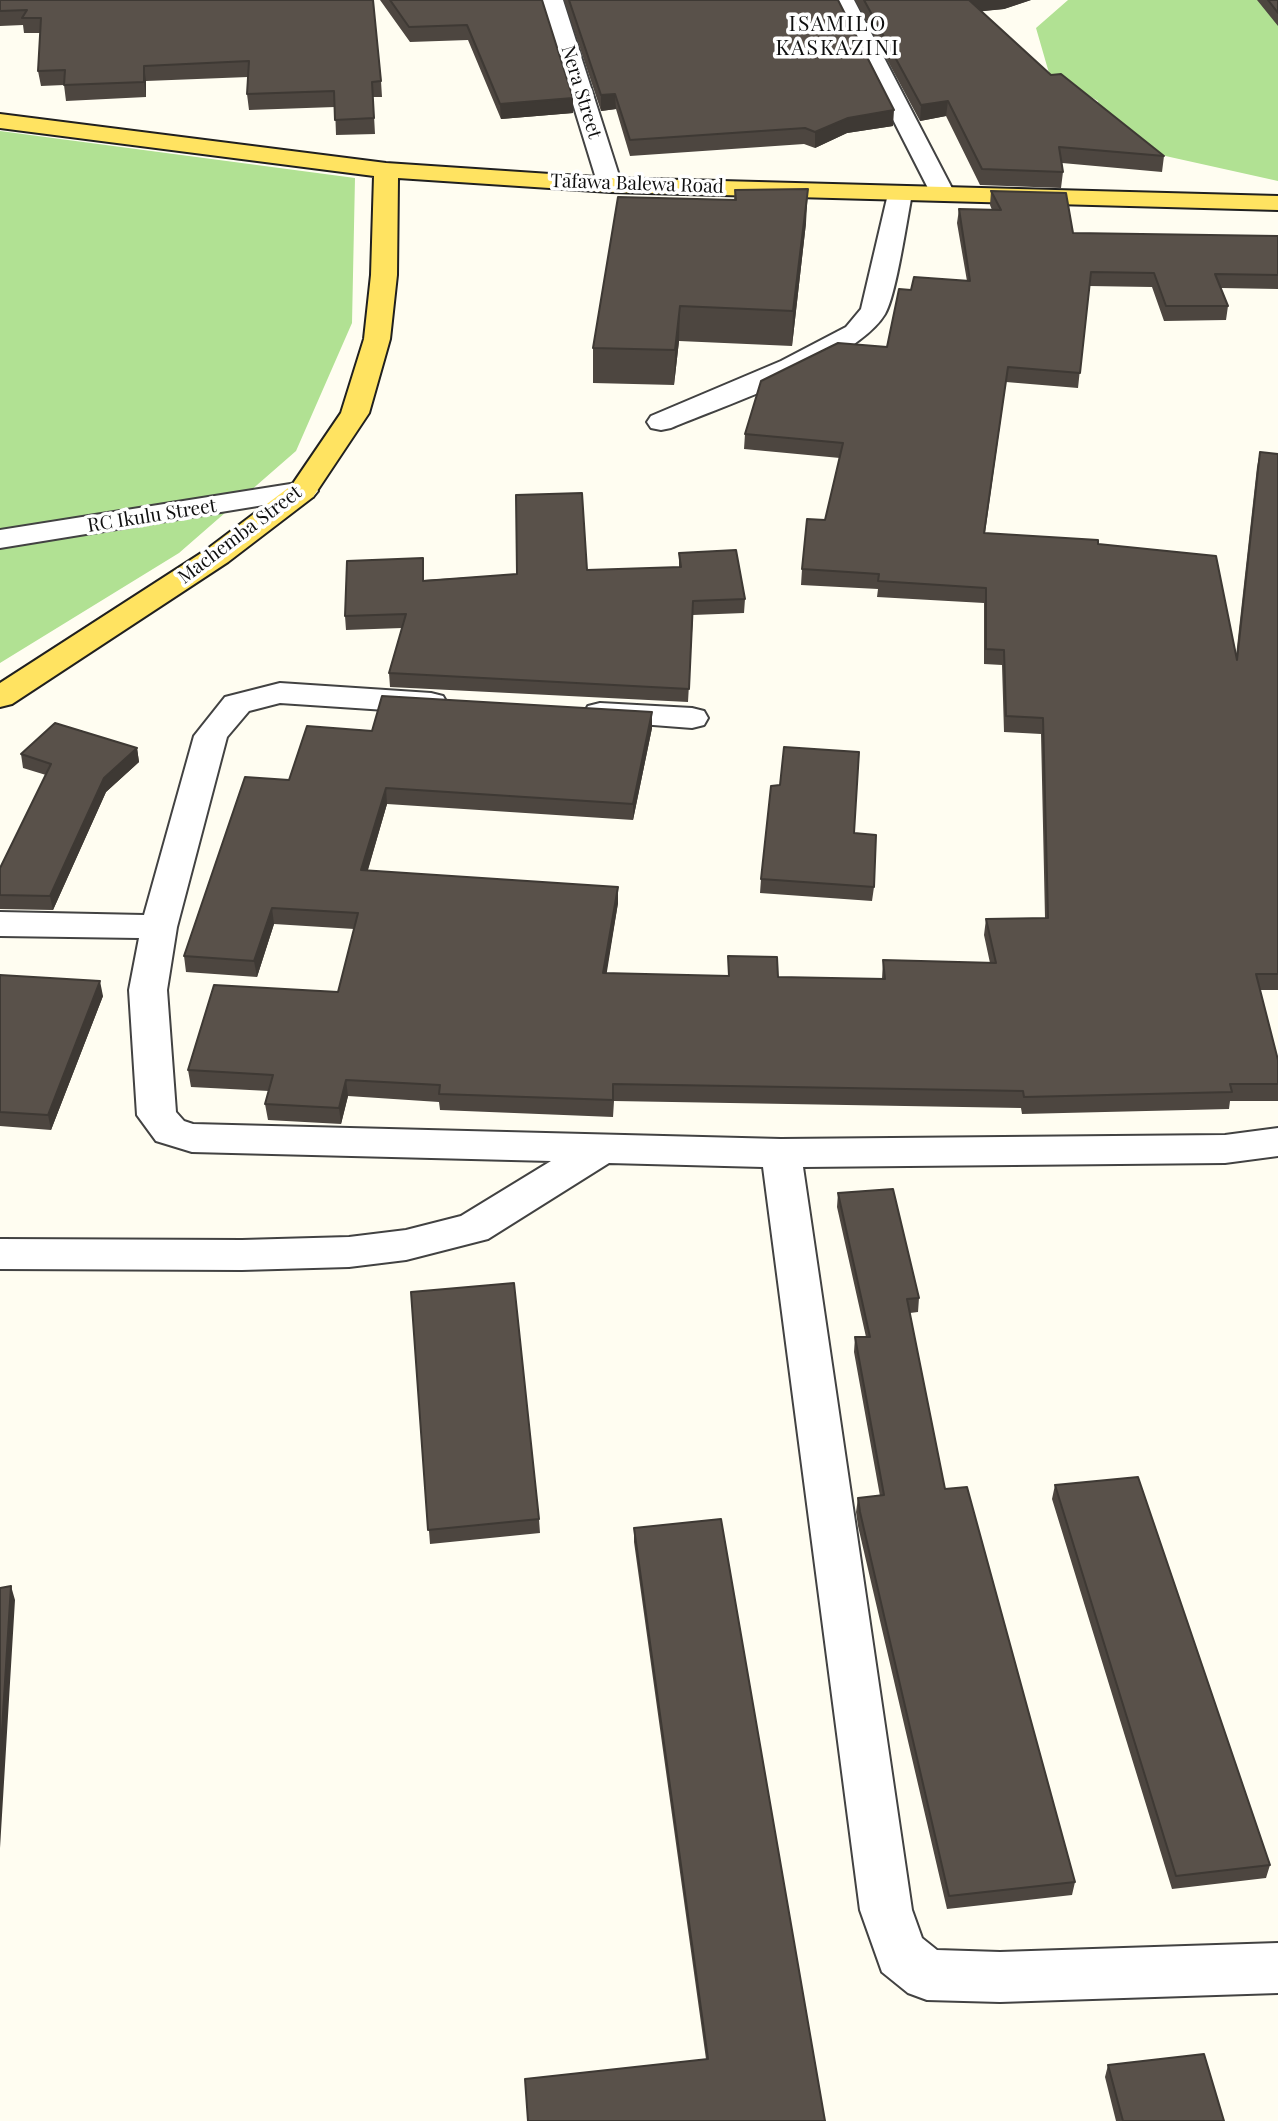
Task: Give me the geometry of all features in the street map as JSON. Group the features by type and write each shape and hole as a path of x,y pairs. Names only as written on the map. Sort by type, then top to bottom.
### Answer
{"main road":[{"name":"Tafawa Balewa Road","path":"0,121 386,170 610,185 1278,203"},
{"name":"Machemba Street","path":"0,697 217,556 303,491 355,413 377,339 384,275 386,170"}],"street":[{"name":"Nera Street","path":"552,0 610,185"},
{"path":"843,0 943,194"},
{"path":"661,422 791,366 855,333 874,311 900,194"},
{"name":"RC Ikulu Street","path":"0,539 303,491"},
{"path":"459,705 280,693 237,704 211,736 159,927 148,990 157,1115 170,1131 192,1138 781,1153 1225,1149 1278,1142"},
{"path":"569,711 692,718"},
{"path":"0,924 159,927"},
{"path":"0,1254 243,1255 349,1252 406,1245 473,1228 603,1148"},
{"path":"781,1153 886,1910 901,1954 928,1975 1000,1977 1278,1968"}],"green space":[{"path":"1068,0 1278,0 1278,181 1161,155 1101,128 1098,101 1049,73 1036,28"},
{"path":"0,131 355,178 352,323 296,451 179,553 0,663"}],"building":[{"path":"0,0 373,0 381,81 372,82 374,118 335,120 334,91 247,94 249,61 144,66 144,82 64,85 65,70 38,71 41,18 22,18 27,10 0,11"},
{"path":"390,0 542,0 573,98 500,104 467,25 409,27"},
{"path":"569,0 838,0 894,110 848,118 815,132 805,128 630,140 615,94 601,95"},
{"path":"864,0 969,0 1051,75 1061,74 1164,156 1059,147 1063,172 982,169 948,101 921,105"},
{"path":"1268,0 1278,0 1278,13"},
{"path":"808,189 793,311 680,306 675,350 593,348 618,197 736,200 735,190"},
{"path":"991,191 1066,193 1073,233 1278,236 1278,275 1215,274 1228,306 1166,306 1154,273 1091,272 1080,373 1008,367 984,533 1098,540 1098,544 1216,556 1237,660 1260,452 1278,454 1278,974 1256,974 1278,1060 1278,1084 1230,1084 1232,1092 1024,1097 1023,1091 613,1084 613,1100 439,1094 440,1085 346,1080 339,1108 265,1104 273,1075 188,1070 214,985 338,992 358,913 272,908 254,961 184,956 245,777 289,780 307,726 372,731 382,696 652,712 633,804 386,788 361,870 618,887 603,973 729,976 728,956 777,957 778,977 885,979 883,960 996,963 986,919 1048,918 1043,718 1006,716 1004,650 986,649 986,588 878,581 879,574 802,569 807,519 825,520 843,443 745,434 761,381 838,343 887,347 899,289 911,290 914,277 970,281 959,209 1001,210"},
{"path":"582,493 587,570 681,567 679,553 736,550 745,599 693,601 689,689 389,673 406,614 345,616 347,561 423,558 423,581 517,574 516,495"},
{"path":"55,723 137,748 104,778 50,896 0,895 0,868 51,764 21,754"},
{"path":"784,747 859,752 854,833 876,835 874,887 761,879 771,786 780,785"},
{"path":"0,975 100,981 48,1115 0,1112"},
{"path":"893,1189 919,1298 907,1299 945,1489 967,1487 1075,1882 949,1896 858,1498 884,1495 855,1337 870,1337 838,1193"},
{"path":"514,1283 539,1519 428,1530 411,1292"},
{"path":"1138,1477 1270,1865 1176,1876 1055,1485"},
{"path":"721,1519 825,2121 528,2121 525,2079 708,2059 634,1528"},
{"path":"11,1586 0,1762 0,1588"},
{"path":"1204,2054 1224,2121 1123,2121 1108,2065"}],"district":[{"name":"ISAMILO KASKAZINI","path":"838,36"}]}
